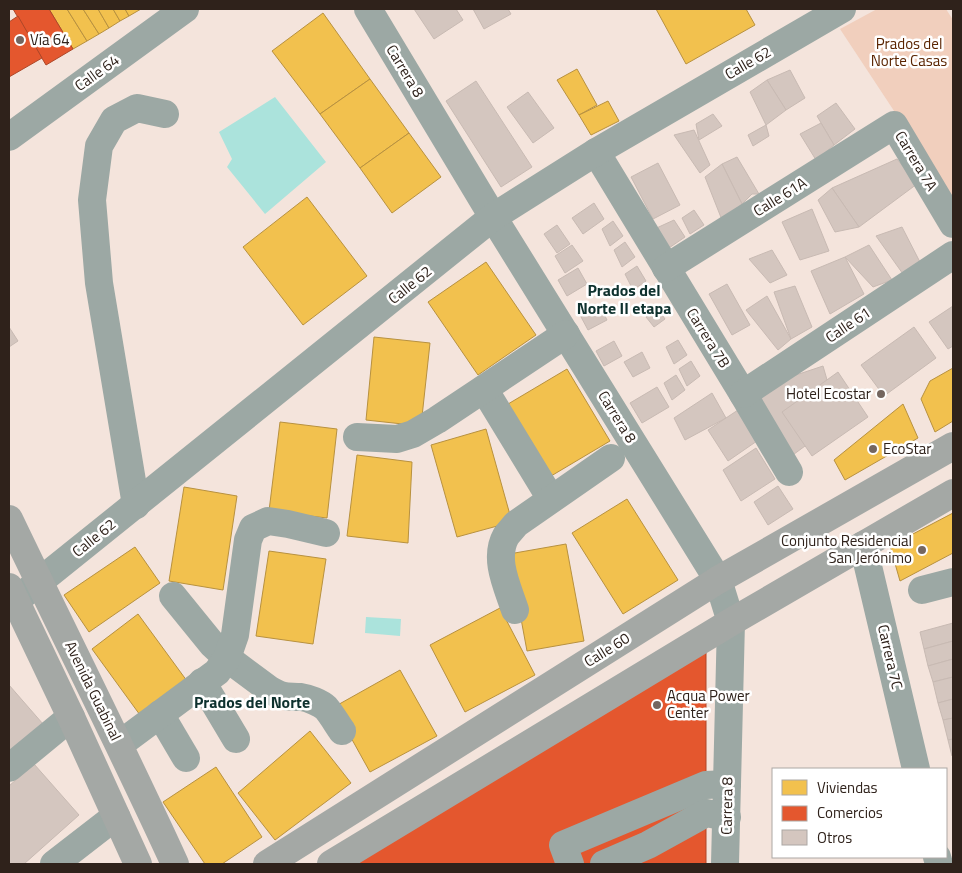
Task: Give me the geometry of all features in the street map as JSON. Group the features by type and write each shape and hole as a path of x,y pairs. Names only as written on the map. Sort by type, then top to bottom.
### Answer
{"main road":[{"name":"Calle 60","path":"267,864 718,580 953,446"},
{"path":"331,864 731,622 953,493"},
{"name":"Avenida Guabinal","path":"9,519 120,744 175,864"},
{"name":"Avenida Guabinal","path":"11,598 71,717 138,864"}],"street":[{"name":"Calle 64","path":"9,137 185,9"},
{"name":"Carrera 8","path":"368,9 493,217 718,580 731,622 726,864"},
{"name":"Calle 62","path":"11,598 39,582 493,217 596,152 842,9"},
{"path":"136,505 99,283 92,200 99,146 114,120 137,108 165,114"},
{"name":"Carrera 7A","path":"894,125 953,224"},
{"name":"Calle 61A","path":"666,268 894,125"},
{"name":"Carrera 7B","path":"596,152 743,394 788,472"},
{"name":"Calle 61","path":"743,394 953,255"},
{"path":"357,437 397,439 413,434 566,334"},
{"path":"484,389 551,498"},
{"path":"516,610 503,573 501,554 506,537 516,524 611,458"},
{"path":"120,744 217,672 227,658 235,634 248,540 253,528 268,521 326,533"},
{"name":"Carrera 7C","path":"863,545 916,768"},
{"path":"922,590 953,582"},
{"path":"173,596 212,644 227,658 277,694 290,698 302,697 326,707 342,731"},
{"path":"202,682 236,739"},
{"path":"160,714 186,758"},
{"path":"9,768 71,717"},
{"path":"570,864 563,846 706,785 727,784"},
{"path":"604,864 648,845 706,812 726,817"},
{"path":"54,864 116,816"}],"green space":[{"name":"Prados del Norte Casas","path":"877,9 946,9 953,20 953,212 902,123 840,29"}],"water":[{"path":"275,97 326,162 265,214 227,167 232,159 219,132"},
{"path":"366,617 401,619 400,636 365,633"}],"building: Viviendas":[{"path":"49,9 67,9 87,41 73,49"},
{"path":"67,9 83,9 99,34 87,41"},
{"path":"83,9 98,9 109,28 99,34"},
{"path":"98,9 113,9 120,21 109,28"},
{"path":"113,9 125,9 129,16 120,21"},
{"path":"125,9 141,9 129,16"},
{"path":"656,9 746,9 755,25 686,64"},
{"path":"323,13 370,79 320,114 272,51"},
{"path":"577,69 597,105 579,115 557,80"},
{"path":"370,79 409,133 360,168 320,114"},
{"path":"608,101 619,121 591,135 579,115"},
{"path":"409,133 441,177 392,213 360,168"},
{"path":"307,197 367,276 303,325 243,247"},
{"path":"486,262 536,335 478,375 428,302"},
{"path":"374,337 430,343 421,426 366,420"},
{"path":"953,368 953,421 935,432 921,399 930,381"},
{"path":"567,369 610,441 546,479 503,407"},
{"name":"EcoStar","path":"903,404 918,438 845,480 834,460"},
{"path":"280,422 337,429 327,518 269,511"},
{"path":"486,429 512,522 457,537 431,445"},
{"path":"357,455 412,462 408,543 347,536"},
{"path":"184,487 237,496 223,590 169,581"},
{"path":"627,499 678,580 623,614 572,533"},
{"name":"Conjunto Residencial San Jerónimo","path":"953,513 953,553 900,581 890,546"},
{"path":"566,544 584,641 527,651 509,554"},
{"path":"135,547 160,583 89,632 64,595"},
{"path":"269,551 326,559 313,644 256,636"},
{"path":"500,608 535,675 465,712 430,645"},
{"path":"138,614 187,681 140,715 92,649"},
{"path":"400,670 437,736 370,772 334,707"},
{"path":"310,731 351,783 275,840 238,793"},
{"path":"216,767 262,837 222,864 205,864 163,802"}],"building: Comercios":[{"path":"13,9 49,9 73,49 46,65"},
{"name":"Vía 64","path":"18,16 42,58 9,77 9,22"},
{"name":"Acqua Power Center","path":"706,642 706,864 356,864"}],"building: Otros":[{"path":"414,9 456,9 463,20 434,39"},
{"path":"473,9 508,9 511,14 484,29"},
{"path":"790,70 805,98 786,110 767,80"},
{"path":"767,80 786,110 766,125 750,92"},
{"path":"476,81 532,167 501,187 446,101"},
{"path":"528,92 554,128 533,143 507,107"},
{"path":"836,103 855,129 834,145 817,116"},
{"path":"713,114 722,126 699,140 696,124"},
{"path":"821,123 834,145 816,160 800,134"},
{"path":"766,125 769,136 753,146 748,135"},
{"path":"694,130 710,165 700,173 674,135"},
{"path":"737,157 759,194 752,194 742,204 722,164"},
{"path":"897,159 917,184 859,227 832,188"},
{"path":"658,163 680,205 653,219 631,177"},
{"path":"722,164 742,204 722,220 705,177"},
{"path":"832,188 859,227 835,232 818,200"},
{"path":"594,203 604,219 583,234 572,218"},
{"path":"812,209 829,251 800,260 782,222"},
{"path":"694,210 704,225 690,234 682,218"},
{"path":"674,220 685,237 666,250 650,231"},
{"path":"613,221 623,236 610,246 602,229"},
{"path":"557,225 570,244 557,253 544,234"},
{"path":"902,227 921,264 903,274 876,236"},
{"path":"625,242 635,257 622,267 614,250"},
{"path":"572,245 583,261 565,273 555,256"},
{"path":"869,245 892,280 873,287 845,257"},
{"path":"772,250 787,275 770,283 749,259"},
{"path":"845,257 864,294 830,314 811,271"},
{"path":"637,266 646,281 633,290 625,274"},
{"path":"578,268 587,284 567,296 558,280"},
{"path":"727,284 750,325 732,335 709,294"},
{"path":"795,286 812,327 791,339 774,292"},
{"path":"767,296 791,339 778,350 746,310"},
{"path":"599,304 607,320 588,330 580,315"},
{"path":"953,306 953,346 948,349 929,322"},
{"path":"658,309 665,319 654,327 646,317"},
{"path":"9,327 18,341 9,347"},
{"path":"914,327 936,358 884,396 861,365"},
{"path":"678,340 687,355 674,364 666,347"},
{"path":"614,341 622,356 604,366 596,351"},
{"path":"642,352 650,368 633,377 624,362"},
{"path":"691,361 700,376 687,386 679,369"},
{"path":"823,366 839,421 786,460 751,390"},
{"path":"838,372 868,417 812,456 782,412"},
{"path":"676,375 685,390 672,400 664,383"},
{"path":"657,387 669,407 642,423 630,403"},
{"path":"712,393 726,418 685,440 674,418"},
{"path":"738,410 757,441 728,461 708,430"},
{"path":"756,448 775,479 741,501 723,470"},
{"path":"778,486 793,509 768,525 754,502"},
{"path":"953,623 953,641 924,649 920,632"},
{"path":"953,641 953,659 928,666 924,649"},
{"path":"953,659 953,677 933,682 928,666"},
{"path":"953,677 953,699 938,703 933,682"},
{"path":"9,685 43,724 9,755"},
{"path":"953,699 953,718 943,720 938,703"},
{"path":"953,718 953,739 948,740 943,720"},
{"path":"953,739 953,756 952,756 948,740"},
{"path":"34,764 79,815 24,864 9,864 9,786"}],"place":[{"name":"Vía 64","path":"20,40"},
{"name":"Hotel Ecostar","path":"881,394"},
{"name":"EcoStar","path":"873,449"},
{"name":"Conjunto Residencial San Jerónimo","path":"922,550"},
{"name":"Acqua Power Center","path":"657,705"}],"district":[{"name":"Prados del Norte II etapa","path":"624,299"},
{"name":"Prados del Norte","path":"252,702"}]}
